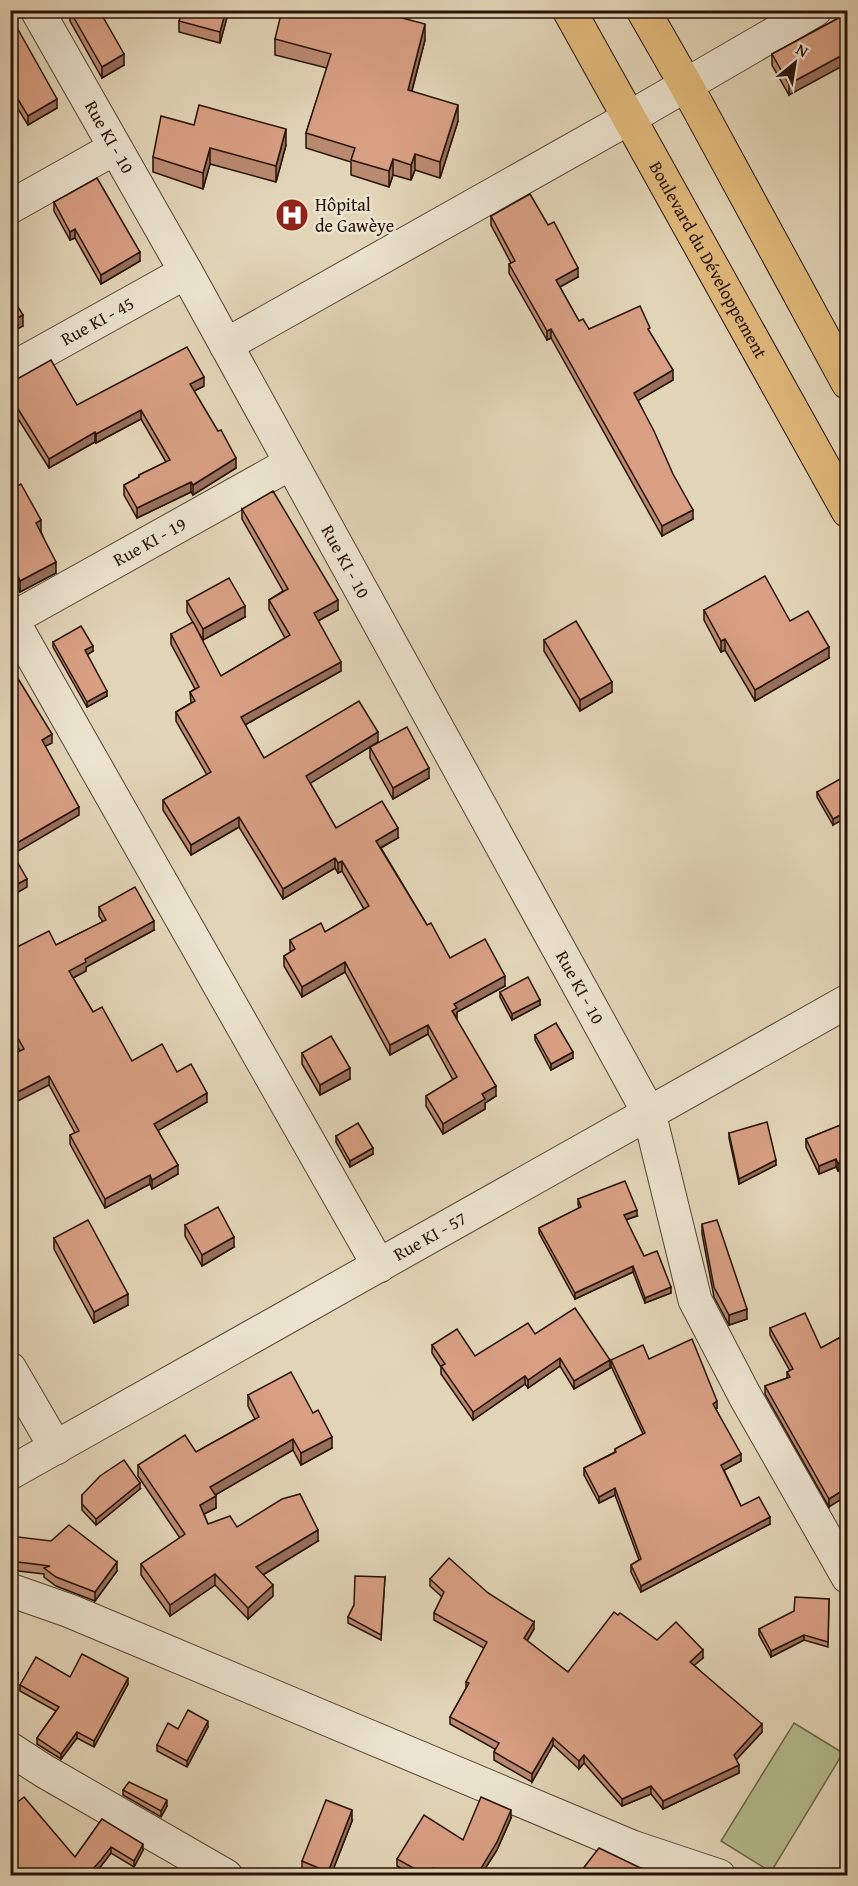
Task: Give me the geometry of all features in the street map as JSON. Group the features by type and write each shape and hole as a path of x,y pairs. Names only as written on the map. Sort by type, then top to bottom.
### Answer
{"highway":[{"name":"Boulevard du Développement","path":"569,10 848,511"},
{"path":"643,10 848,383"}],"street":[{"name":"Rue KI - 10","path":"37,10 186,272 649,1113 695,1300 745,1396 848,1577"},
{"path":"226,345 686,86 815,10"},
{"path":"10,207 116,148"},
{"name":"Rue KI - 45","path":"10,370 186,272"},
{"name":"Rue KI - 19","path":"11,620 291,463"},
{"path":"11,620 379,1266"},
{"name":"Rue KI - 57","path":"10,1473 848,1001"},
{"path":"10,1368 56,1448"},
{"path":"10,1590 70,1611 632,1846 719,1875"},
{"path":"10,1749 44,1771 226,1875"}],"green space":[{"path":"794,1723 843,1753 771,1872 721,1841"}],"building":[{"path":"99,10 124,54 102,67 70,11"},
{"path":"183,10 226,10 220,32 179,21"},
{"path":"282,10 372,10 425,24 408,90 458,105 440,162 415,154 411,165 393,159 389,171 351,160 355,148 306,133 331,54 275,39"},
{"path":"848,13 848,52 789,84 772,54"},
{"path":"15,24 57,99 28,116 10,86 10,27"},
{"path":"199,105 286,129 276,166 210,148 203,173 153,157 161,116 194,125"},
{"path":"97,178 140,252 101,275 75,229 70,232 54,202"},
{"path":"530,194 548,225 554,222 578,268 556,280 579,321 583,319 589,329 640,306 650,328 648,329 673,370 634,393 693,510 662,526 551,329 547,331 509,264 515,261 491,216"},
{"path":"10,294 23,315 10,322"},
{"path":"187,347 204,377 190,384 218,431 221,430 236,458 193,485 191,482 137,508 124,485 170,460 141,410 96,434 95,432 49,459 10,396 10,383 51,360 77,405"},
{"path":"21,484 41,520 36,523 56,562 20,581 18,576 10,580 10,490"},
{"path":"273,491 338,600 314,613 341,662 241,717 264,758 359,701 378,732 306,776 336,828 382,801 398,828 376,841 427,925 431,923 450,958 485,939 505,976 454,1004 457,1008 452,1011 496,1086 482,1094 485,1099 443,1124 426,1096 457,1077 428,1025 390,1045 345,962 302,987 284,956 295,949 290,940 321,923 325,932 369,906 342,861 338,863 335,858 283,889 239,817 191,845 163,800 211,772 176,712 195,701 190,692 199,687 171,634 193,622 221,676 290,635 269,600 288,589 242,509"},
{"path":"765,576 790,621 808,611 829,647 755,690 725,639 721,641 704,610"},
{"path":"229,578 245,606 203,629 187,601"},
{"path":"576,621 612,682 580,700 544,640"},
{"path":"81,626 93,646 85,650 107,691 87,702 53,642"},
{"path":"17,677 52,734 42,740 79,807 10,847 10,680"},
{"path":"407,727 429,768 393,788 370,747"},
{"path":"840,779 848,792 848,811 833,819 817,792"},
{"path":"10,849 27,879 10,888"},
{"path":"135,887 154,921 85,959 86,962 69,971 93,1012 102,1007 132,1061 162,1044 177,1072 191,1064 207,1093 154,1124 178,1165 152,1180 150,1175 105,1199 70,1135 79,1131 49,1076 10,1096 10,1056 24,1049 10,1024 10,945 13,949 49,931 56,945 106,920 99,907"},
{"path":"528,977 540,1000 512,1014 500,992"},
{"path":"556,1023 573,1052 551,1064 535,1035"},
{"path":"848,1031 848,1049 841,1033"},
{"path":"331,1036 350,1068 320,1085 302,1053"},
{"path":"767,1122 776,1160 739,1179 729,1133"},
{"path":"848,1122 848,1159 838,1163 836,1159 819,1166 806,1139"},
{"path":"358,1123 373,1148 350,1161 336,1136"},
{"path":"625,1181 637,1210 624,1215 644,1256 657,1251 671,1287 645,1298 633,1266 575,1293 539,1228 581,1207 578,1199"},
{"path":"218,1207 234,1237 202,1255 185,1225"},
{"path":"88,1220 128,1294 94,1312 54,1238"},
{"path":"717,1220 747,1309 729,1315 714,1287 702,1224"},
{"path":"575,1308 610,1360 574,1381 560,1358 528,1380 525,1376 473,1412 441,1366 445,1364 432,1345 457,1329 475,1356 528,1323 535,1334"},
{"path":"805,1313 821,1348 848,1333 848,1487 829,1499 765,1386 790,1377 787,1372 793,1369 770,1328"},
{"path":"692,1339 717,1401 713,1404 741,1454 721,1465 741,1506 759,1497 770,1517 641,1586 631,1565 641,1559 615,1488 599,1497 584,1468 616,1452 615,1449 645,1433 611,1360 643,1345 649,1359"},
{"path":"291,1372 313,1413 318,1410 332,1437 301,1453 293,1439 210,1487 216,1496 200,1505 208,1524 230,1516 237,1527 282,1499 300,1494 318,1530 256,1567 273,1585 248,1608 215,1574 170,1605 141,1564 185,1534 138,1465 185,1435 196,1452 259,1417 248,1395"},
{"path":"124,1460 140,1483 96,1519 82,1504 82,1495 100,1476"},
{"path":"69,1525 117,1562 95,1592 56,1577 44,1568 50,1566 10,1561 10,1536 51,1541"},
{"path":"449,1558 488,1593 534,1622 524,1638 568,1672 614,1612 618,1615 620,1613 657,1640 676,1622 703,1650 690,1662 762,1724 734,1755 739,1765 663,1801 651,1786 622,1799 584,1755 579,1761 553,1738 532,1774 494,1752 499,1743 450,1717 469,1683 466,1682 487,1642 434,1613 444,1592 430,1579"},
{"path":"355,1576 385,1577 381,1635 348,1617 354,1605"},
{"path":"795,1597 829,1599 828,1642 804,1635 771,1651 759,1629 794,1611"},
{"path":"82,1654 128,1678 94,1741 77,1732 61,1754 37,1738 59,1707 20,1685 36,1657 70,1677"},
{"path":"10,1657 18,1673 10,1676"},
{"path":"188,1710 208,1721 187,1761 157,1745 168,1723 178,1729"},
{"path":"129,1782 167,1800 161,1811 123,1790"},
{"path":"24,1797 75,1857 102,1819 143,1844 134,1861 111,1847 87,1875 10,1875 10,1808"},
{"path":"481,1797 511,1810 497,1842 477,1875 446,1875 433,1868 429,1875 426,1875 397,1859 424,1815 463,1840"},
{"path":"326,1800 352,1810 328,1872 302,1861"},
{"path":"599,1848 651,1873 649,1875 578,1875"}],"place":[{"name":"Hôpital de Gawèye","path":"292,215"}]}
